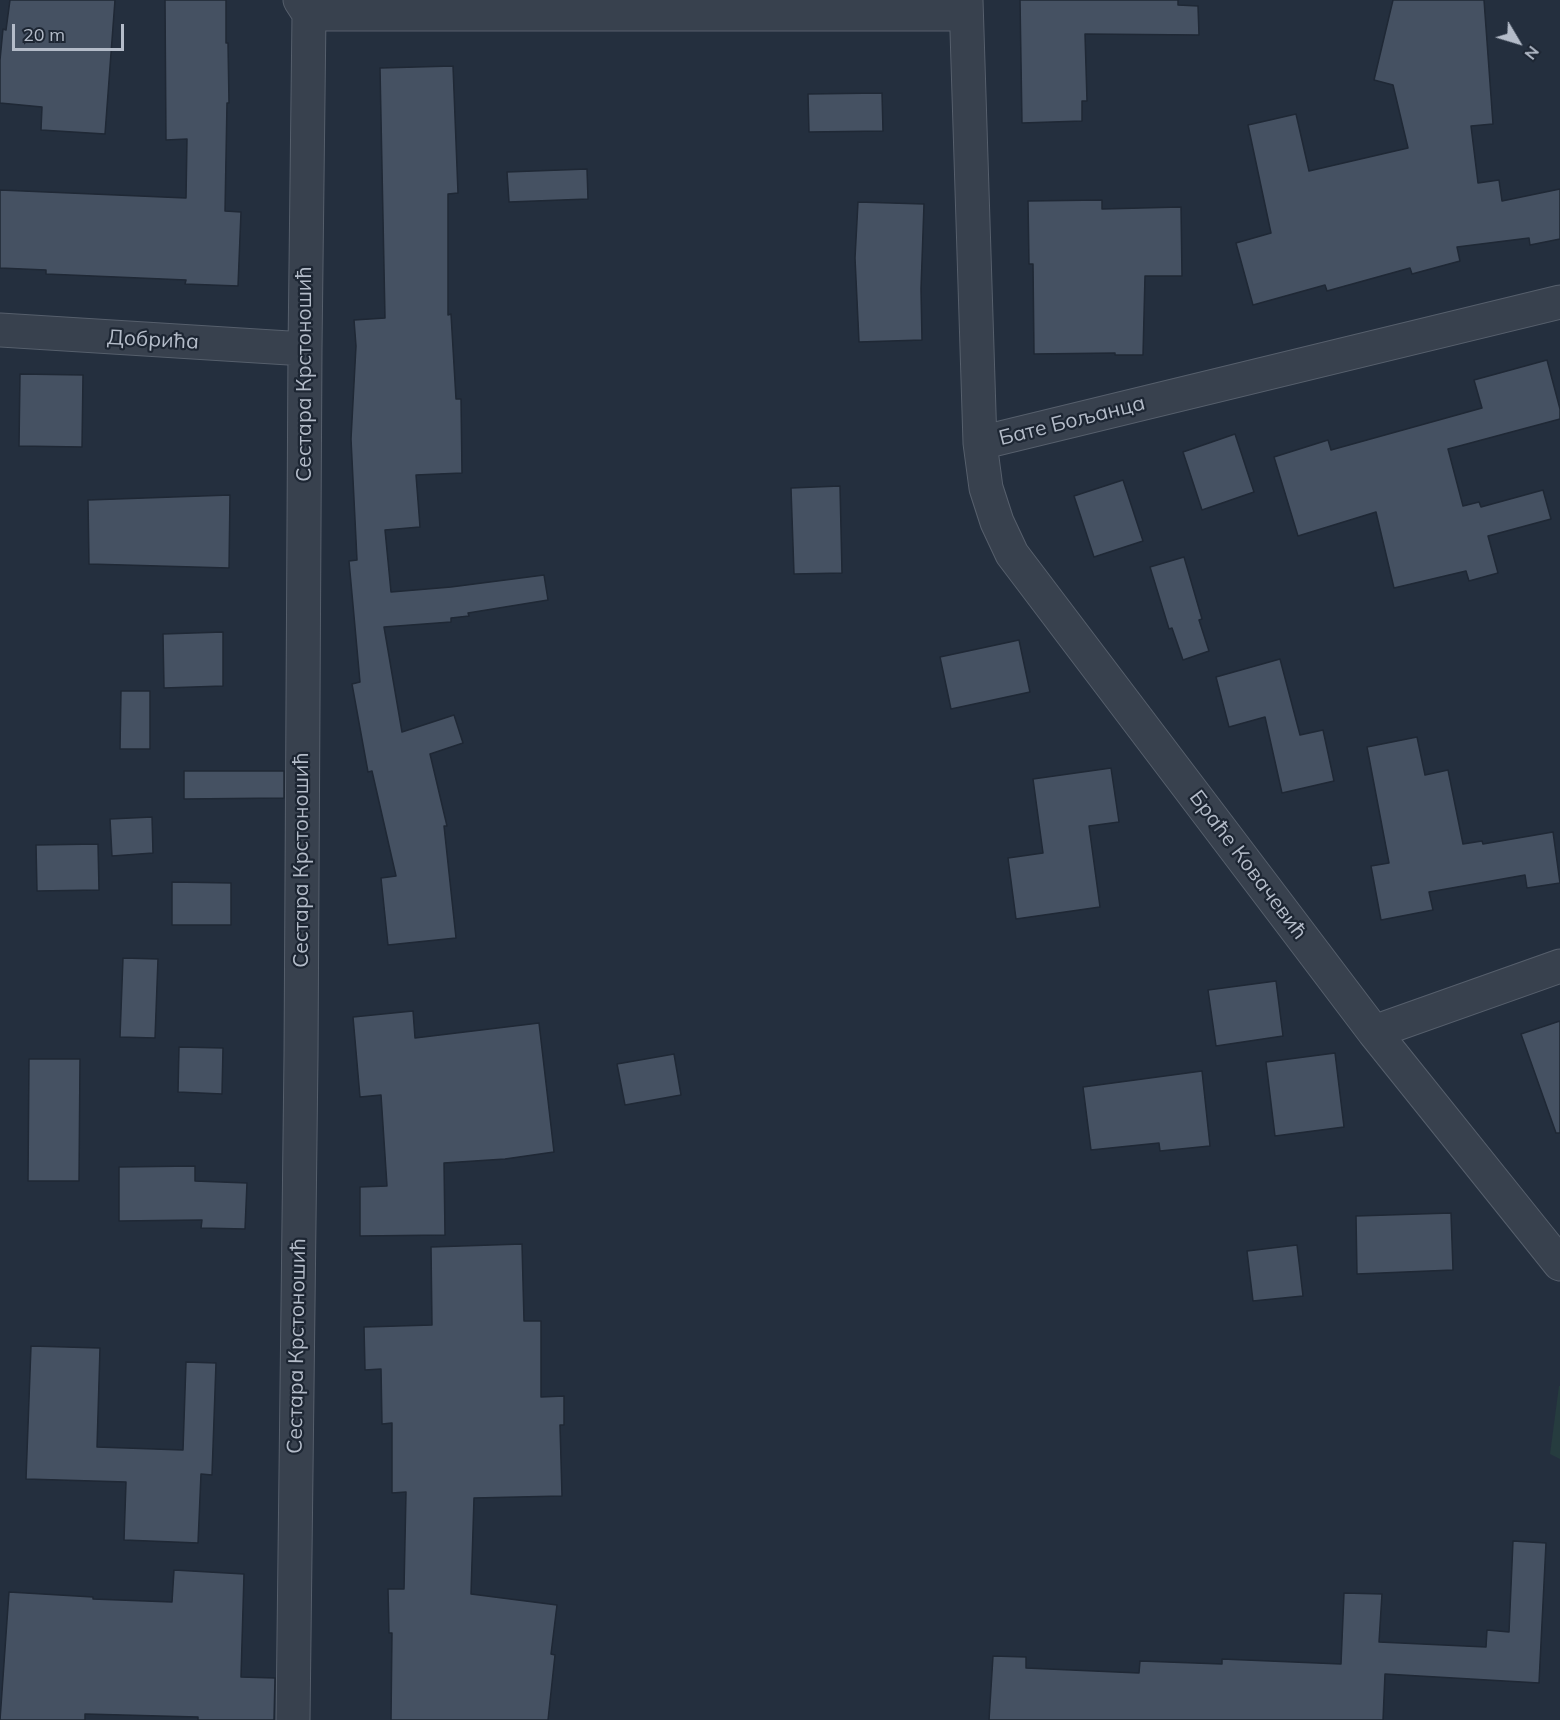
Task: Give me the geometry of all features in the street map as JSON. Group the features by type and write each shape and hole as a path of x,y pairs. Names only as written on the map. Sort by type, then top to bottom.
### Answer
{"street":[{"path":"308,4 966,7"},
{"name":"Сестара Крстоношић","path":"293,1720 301,1044 308,4"},
{"name":"Бате Бољанца","path":"966,7 980,443 1560,302"},
{"name":"Добрића","path":"0,330 305,349"},
{"name":"Браће Ковачевић","path":"980,443 986,488 997,522 1012,554 1374,1032 1560,1264"},
{"path":"1374,1032 1560,966"}],"green space":[{"path":"1560,1386 1560,1459 1550,1454"}],"building":[{"path":"10,0 115,0 105,134 41,130 42,107 0,103 3,29 6,30"},
{"path":"165,0 226,0 229,103 227,103 225,211 241,212 238,286 185,284 186,280 46,274 46,270 0,268 0,190 186,198 187,139 166,140"},
{"path":"1020,0 1178,0 1178,5 1198,6 1199,35 1085,34 1087,101 1082,101 1082,121 1022,123"},
{"path":"1393,0 1484,0 1493,124 1471,126 1478,183 1499,180 1502,201 1560,189 1560,239 1530,245 1529,238 1457,247 1460,261 1412,274 1410,268 1327,291 1325,285 1253,305 1236,243 1271,233 1248,125 1296,114 1309,171 1408,148 1393,85 1374,80"},
{"path":"453,66 458,193 448,194 448,315 451,314 456,399 461,399 462,473 416,475 420,527 385,530 391,592 544,575 548,600 468,613 469,616 451,618 451,622 384,627 402,732 454,715 463,743 430,754 447,826 444,826 456,938 388,945 381,878 396,876 372,771 368,772 352,684 360,682 349,561 357,560 351,439 356,346 354,320 385,318 380,68"},
{"path":"882,93 883,131 809,132 808,94"},
{"path":"587,169 588,199 509,202 507,172"},
{"path":"1102,200 1102,209 1181,207 1182,276 1145,276 1143,355 1034,354 1033,264 1029,264 1028,201"},
{"path":"858,202 924,204 922,340 859,342 855,258"},
{"path":"1547,360 1560,409 1560,419 1448,449 1463,506 1479,502 1481,507 1543,490 1551,519 1488,536 1498,573 1469,581 1466,571 1394,588 1376,512 1298,536 1274,457 1328,440 1331,450 1482,408 1474,380"},
{"path":"20,374 83,375 82,447 19,446"},
{"path":"1235,434 1254,492 1202,510 1183,452"},
{"path":"1123,480 1143,541 1094,557 1074,496"},
{"path":"840,486 842,573 794,574 791,488"},
{"path":"230,495 229,568 89,564 88,500"},
{"path":"1184,557 1209,651 1183,660 1172,628 1169,629 1150,567"},
{"path":"223,632 223,686 164,688 163,634"},
{"path":"1019,640 1030,692 951,709 940,657"},
{"path":"1280,659 1300,735 1323,730 1334,781 1282,793 1265,717 1229,727 1216,677"},
{"path":"121,691 150,691 150,749 120,749"},
{"path":"1417,737 1425,775 1448,770 1463,844 1482,841 1483,844 1553,832 1560,883 1527,888 1525,875 1429,892 1433,910 1381,920 1371,866 1389,863 1367,747"},
{"path":"1111,768 1119,822 1089,826 1100,907 1016,919 1008,858 1043,853 1033,779"},
{"path":"184,771 284,771 284,798 184,799"},
{"path":"152,817 153,853 112,856 110,819"},
{"path":"98,844 99,890 37,891 36,845"},
{"path":"172,882 231,883 231,925 172,925"},
{"path":"123,958 158,959 155,1038 120,1037"},
{"path":"1276,981 1283,1036 1216,1046 1208,990"},
{"path":"413,1011 415,1038 539,1023 554,1152 505,1159 444,1163 445,1235 360,1236 360,1187 387,1186 381,1095 360,1097 353,1017"},
{"path":"1560,1021 1560,1133 1556,1133 1521,1034"},
{"path":"179,1047 223,1048 222,1094 178,1092"},
{"path":"1335,1053 1344,1127 1275,1136 1266,1062"},
{"path":"674,1054 681,1095 625,1105 617,1064"},
{"path":"29,1059 80,1059 79,1181 28,1181"},
{"path":"1202,1071 1210,1146 1160,1151 1159,1143 1091,1150 1083,1087"},
{"path":"195,1166 195,1181 247,1183 245,1229 201,1228 202,1220 119,1221 119,1167"},
{"path":"1451,1213 1453,1270 1357,1274 1356,1216"},
{"path":"522,1244 524,1321 541,1321 541,1397 564,1396 564,1425 560,1425 562,1496 474,1498 471,1594 557,1605 551,1654 555,1655 548,1720 391,1720 392,1633 389,1633 388,1589 404,1589 406,1492 392,1493 392,1423 382,1424 381,1369 365,1370 364,1327 432,1325 431,1247"},
{"path":"1297,1245 1303,1296 1253,1301 1247,1251"},
{"path":"31,1346 100,1348 97,1447 183,1450 186,1362 216,1363 212,1475 201,1474 198,1543 124,1540 126,1482 26,1479"},
{"path":"1513,1541 1546,1543 1539,1683 1385,1674 1383,1720 989,1720 993,1656 1026,1657 1026,1668 1139,1673 1140,1661 1222,1664 1222,1659 1341,1664 1344,1593 1382,1594 1379,1642 1486,1647 1487,1630 1509,1632"},
{"path":"174,1570 244,1574 241,1677 275,1678 274,1720 198,1720 198,1717 85,1714 85,1720 0,1720 9,1592 93,1597 93,1599 172,1602"}]}
